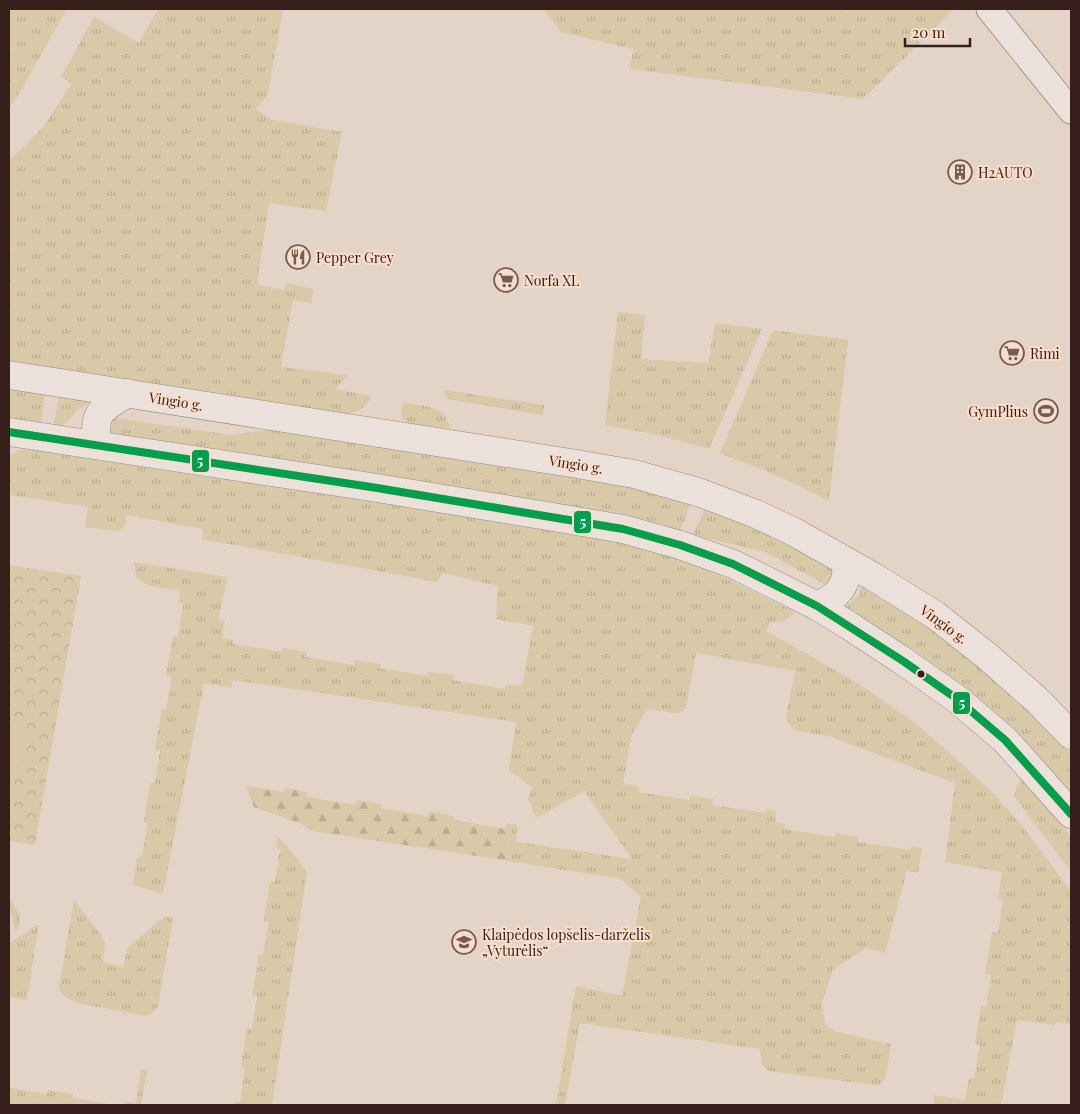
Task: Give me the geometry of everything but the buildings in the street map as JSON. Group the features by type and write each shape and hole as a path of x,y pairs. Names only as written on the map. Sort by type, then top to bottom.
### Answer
{"main road":[{"name":"Vingio g.","path":"9,375 634,474 701,493 756,514 794,532 874,577 935,616 987,656 1037,700 1071,735"},
{"path":"97,445 95,431 97,419 104,407 128,393"},
{"path":"9,432 371,487 623,529 680,545 733,564 817,606 903,661 957,699 1005,740 1071,814"},
{"path":"817,606 837,595 844,583 847,571 846,562"}],"street":[{"path":"989,9 1071,111"}],"green space":[{"path":"9,9 67,9 9,108"},
{"path":"158,9 283,9 268,94 256,109 273,120 342,132 326,211 269,203 257,284 284,290 286,283 313,289 312,303 293,300 281,367 348,375 335,389 371,396 364,407 346,415 9,362 9,160 44,126 72,83 61,77 94,17 139,43"},
{"path":"543,9 831,9 848,11 848,9 954,9 863,99 630,69 633,49 561,32"},
{"path":"618,312 645,315 641,359 708,363 715,323 762,329 709,449 653,434 605,425"},
{"path":"773,330 848,340 829,501 785,479 720,453"},
{"path":"9,389 45,394 41,423 9,418"},
{"path":"444,390 544,405 543,415 447,399"},
{"path":"59,396 90,401 63,425 54,425"},
{"path":"407,403 434,408 448,420 450,428 412,424 404,421 401,413 402,404"},
{"path":"113,416 121,419 231,435 275,429 614,481 691,503 680,531 628,515 113,434 107,430"},
{"path":"28,448 531,526 644,546 700,566 795,612 784,621 771,622 766,631 861,685 915,723 991,791 1020,823 1071,891 1071,1024 1057,1022 1054,1025 1017,1020 1001,1105 933,1105 934,1095 965,1100 969,1078 974,1078 980,1045 975,1044 981,1006 986,1007 991,975 985,974 992,932 998,933 1003,901 998,900 1002,872 945,862 955,783 828,736 794,730 788,723 786,716 795,671 696,653 686,708 680,713 648,709 632,734 623,783 639,787 638,792 689,800 690,796 713,799 712,805 766,813 767,809 776,811 775,822 785,824 784,829 835,837 836,833 858,837 858,842 911,850 912,846 922,848 918,873 907,871 885,953 866,948 833,970 822,1003 825,1024 837,1032 891,1044 886,1077 881,1084 874,1085 769,1071 762,1065 760,1049 580,1023 565,1105 556,1105 576,986 622,996 641,897 621,879 509,861 507,823 517,825 516,842 632,859 584,791 536,818 528,798 533,788 509,770 516,722 233,680 231,688 204,683 163,894 133,885 137,857 142,857 148,823 144,822 150,783 155,783 160,751 155,749 162,709 166,709 172,677 166,675 173,636 178,637 183,604 179,603 180,591 149,586 136,577 134,562 228,577 218,619 225,621 222,638 233,640 233,644 282,652 283,648 306,652 306,657 354,665 355,660 380,664 380,668 427,676 428,672 453,675 453,680 504,689 506,684 522,686 533,626 496,619 498,586 442,573 437,582 202,539 203,529 127,515 124,527 119,531 85,527 88,507 9,495 9,457 14,452"},
{"path":"705,508 755,528 836,569 830,587 765,552 693,535"},
{"path":"9,565 81,576 35,845 9,841"},
{"path":"862,581 951,639 1065,742 1071,749 1071,795 843,609 860,594"},
{"path":"9,731 27,734 20,779 9,778"},
{"path":"1023,779 1071,836 1071,871 1014,796 1017,785"},
{"path":"246,786 284,792 284,788 307,792 307,797 355,805 356,800 381,804 380,808 428,816 429,811 454,816 454,820 506,829 509,861 313,831 302,824 254,807"},
{"path":"278,837 307,872 272,1105 234,1105 235,1102 240,1102 245,1068 241,1067 247,1028 252,1029 257,996 252,995 259,954 263,955 269,922 264,921 270,882 275,882 280,849 276,848"},
{"path":"9,898 20,914 19,928 15,931 9,907"},
{"path":"74,900 103,938 105,944 103,962 123,967 128,947 166,916 173,918 158,1006 152,1013 145,1016 78,1003 72,1001 61,991 59,988"},
{"path":"39,924 27,1000 9,997 9,943"},
{"path":"141,1070 147,1071 141,1105 125,1105 126,1102 136,1103"},
{"path":"9,1088 47,1094 48,1090 73,1094 73,1098 115,1105 9,1105"}],"transit line":[{"name":"5","path":"9,432 371,487 623,529 680,545 733,564 817,606 903,661 957,699 1005,740 1071,814"}],"place":[{"name":"H2AUTO","path":"960,172"},
{"name":"Pepper Grey","path":"298,257"},
{"name":"Norfa XL","path":"506,280"},
{"name":"Rimi","path":"1012,353"},
{"name":"GymPlius","path":"1046,411"},
{"name":"Klaipėdos lopšelis-darželis „Vyturėlis“","path":"464,942"}]}
